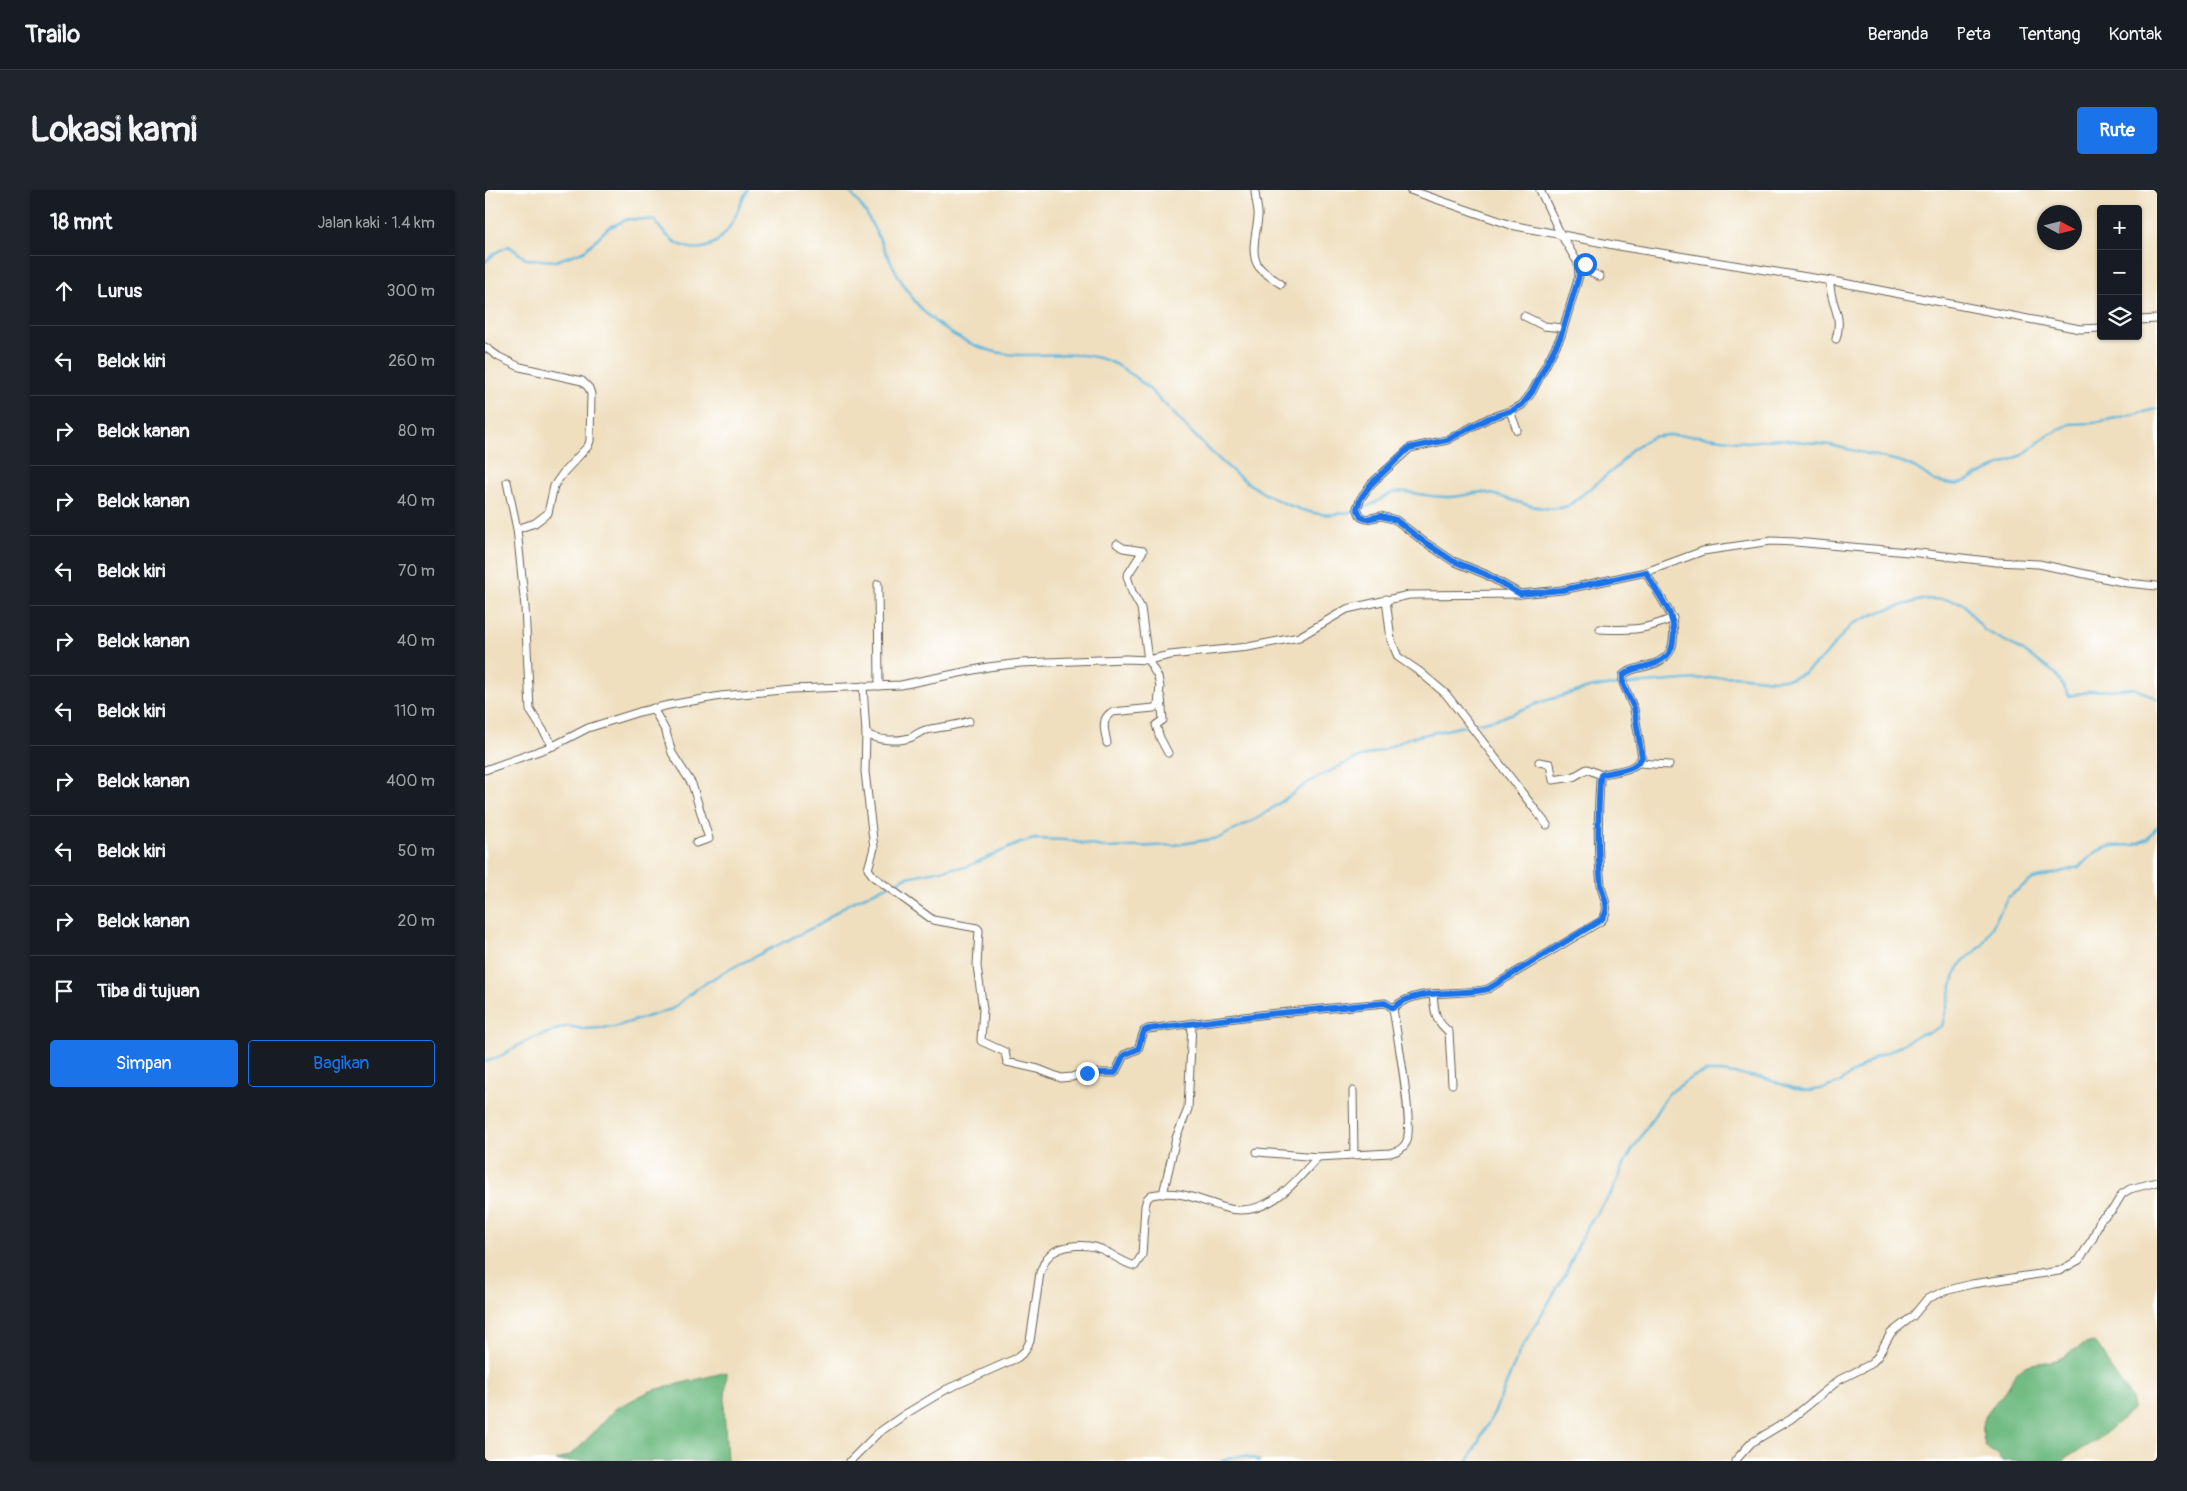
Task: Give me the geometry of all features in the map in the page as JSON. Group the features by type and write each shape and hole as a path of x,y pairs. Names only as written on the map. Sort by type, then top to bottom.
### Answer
{"street":[{"path":"1255,190 1258,214 1255,243 1257,263 1262,270 1281,284"},
{"path":"1410,190 1511,224 1632,249 1830,281 2080,329 2097,328"},
{"path":"1520,594 1485,574 1446,556 1396,520 1381,516 1366,519 1361,517 1357,508 1361,498 1371,484 1409,448 1447,440 1489,418 1522,405 1532,392 1563,328 1579,276 1578,263 1560,233 1540,190"},
{"path":"1578,263 1585,264 1600,277"},
{"path":"1830,281 1830,290 1840,321 1837,339"},
{"path":"1524,316 1544,326 1563,328"},
{"path":"2142,320 2157,319"},
{"path":"485,346 499,357 520,368 582,381 589,388 591,394 590,441 588,446 563,473 554,486 548,513 535,523 517,529"},
{"path":"1510,411 1517,430"},
{"path":"507,482 517,529 525,607 530,710 553,746"},
{"path":"485,770 553,746 588,728 653,708 721,696 792,688 901,685 988,667 1021,663 1126,659 1148,660 1170,654 1248,647 1299,637 1347,609 1386,599 1409,596 1520,594 1562,590 1646,572 1703,551 1751,543 1795,542 2039,564 2118,582 2157,586"},
{"path":"1117,544 1123,548 1143,551 1127,576 1129,586 1141,608 1148,660 1158,677 1161,687 1163,719 1156,725 1168,753"},
{"path":"1539,762 1551,764 1550,771 1553,780 1573,777 1587,769 1601,775 1639,763 1642,757 1641,742 1634,708 1623,684 1623,675 1631,670 1658,662 1668,655 1672,649 1675,634 1673,618 1646,572"},
{"path":"878,584 879,686"},
{"path":"1386,599 1391,640 1397,657 1420,672 1446,694 1547,825"},
{"path":"1600,629 1638,630 1656,626 1673,618"},
{"path":"863,686 866,733 865,772 874,848 868,869 874,877 928,918 979,930 977,966 983,1008 981,1041 1005,1052 1007,1062 1037,1069 1061,1078 1083,1073 1115,1073 1124,1055 1138,1049 1144,1031 1192,1023 1385,1003 1393,1008"},
{"path":"1107,743 1104,724 1108,715 1113,712 1154,708 1158,705 1161,687"},
{"path":"653,708 666,732 672,753 692,784 709,838 696,843"},
{"path":"866,733 872,737 899,739 911,737 921,731 969,721"},
{"path":"1639,763 1669,765"},
{"path":"1393,1008 1402,1000 1433,994 1488,989 1601,920 1606,915 1607,904 1601,885 1599,836 1601,775"},
{"path":"1433,994 1439,1024 1449,1032 1452,1084"},
{"path":"1257,1152 1318,1157 1390,1153 1400,1150 1407,1142 1409,1135 1393,1008"},
{"path":"1163,1194 1176,1138 1188,1109 1192,1023"},
{"path":"1353,1091 1354,1155"},
{"path":"850,1461 878,1432 907,1413 947,1389 1017,1358 1025,1350 1031,1341 1040,1273 1051,1254 1067,1247 1088,1245 1107,1251 1112,1257 1135,1266 1142,1255 1147,1199 1151,1195 1163,1194 1199,1198 1230,1209 1259,1208 1279,1198 1318,1157"},
{"path":"1735,1461 1751,1443 1791,1419 1839,1380 1871,1364 1878,1356 1891,1333 1913,1316 1927,1299 1945,1291 1972,1284 2068,1268 2079,1260 2093,1238 2099,1220 2113,1209 2122,1194 2130,1189 2157,1182"}],"green space":[{"path":"2094,1342 2104,1354 2110,1368 2132,1399 2132,1410 2100,1438 2066,1458 2065,1461 2001,1461 1998,1454 1985,1445 1983,1439 1984,1420 1993,1405 2007,1389 2016,1372 2030,1364 2059,1359 2080,1347"},
{"path":"727,1372 724,1409 727,1461 556,1461 570,1455 581,1446 615,1409 650,1391"}],"waterway":[{"path":"485,262 495,253 509,246 526,259 556,261 584,251 608,228 628,219 654,220 678,244 697,249 707,247 717,241 729,228 747,190"},
{"path":"848,190 865,212 903,284 922,309 942,327 962,339 995,352 1018,355 1081,355 1105,360 1117,365 1133,375 1148,388 1222,462 1255,488 1293,507 1314,513 1335,514 1358,510 1400,491 1445,497 1483,492 1536,507 1557,508 1568,506 1617,467 1632,449 1652,437 1668,435 1698,436 1747,442 1779,439 1830,445 1902,462 1916,468 1935,481 1957,485 2024,454 2048,435 2070,424 2093,423 2157,409"},
{"path":"485,1062 499,1057 526,1041 567,1026 584,1029 614,1027 672,1009 696,989 722,973 820,924 848,904 907,877 966,867 1020,843 1035,839 1065,840 1108,848 1175,845 1219,838 1260,817 1309,782 1352,760 1383,750 1409,738 1501,718 1541,702 1593,687 1735,676 1775,680 1792,678 1804,673 1823,658 1852,624 1882,611 1925,599 1963,603 1984,630 2022,650 2056,674 2069,696 2091,691 2135,688 2157,699"},
{"path":"1468,1461 1495,1411 1519,1353 1566,1273 1586,1228 1613,1191 1626,1160 1668,1094 1692,1077 1706,1072 1721,1072 1764,1078 1795,1089 1810,1091 1839,1083 1877,1056 1891,1051 1920,1034 1928,1033 1942,1026 1955,974 1963,961 1982,946 2008,897 2033,879 2079,867 2096,852 2111,846 2133,845 2148,839 2157,827"},
{"path":"1222,1461 1241,1456 1259,1461"}],"route":[{"path":"1087,1073 1115,1073 1124,1055 1127,1052 1138,1049 1141,1036 1148,1029 1269,1014 1385,1003 1393,1008 1402,1000 1430,994 1488,989 1601,920 1606,915 1607,904 1601,885 1598,818 1601,775 1634,766 1639,763 1642,757 1634,708 1623,684 1623,675 1631,670 1658,662 1668,655 1672,649 1675,634 1674,621 1670,611 1646,572 1562,590 1520,594 1485,574 1453,561 1389,516 1366,519 1358,514 1357,508 1361,498 1371,484 1409,448 1447,440 1489,418 1522,405 1532,392 1561,336 1579,276 1578,263 1585,264"}]}
